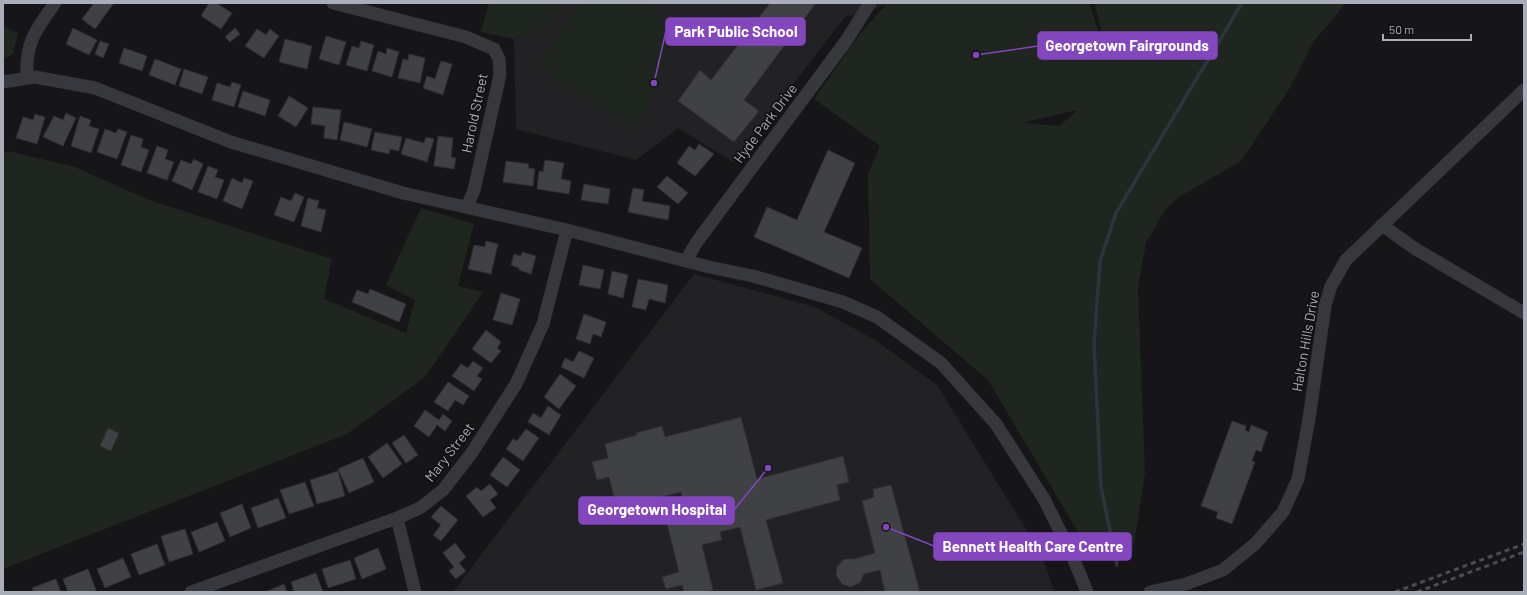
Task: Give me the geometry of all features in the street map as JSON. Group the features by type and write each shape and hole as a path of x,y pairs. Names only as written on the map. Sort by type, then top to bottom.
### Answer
{"street":[{"path":"27,78 27,56 30,41 55,3"},
{"name":"Harold Street","path":"333,3 466,37 494,49 499,59 500,75 474,190 467,206"},
{"name":"Hyde Park Drive","path":"686,261 696,243 846,41 870,3"},
{"path":"3,82 35,77 94,88 231,142 402,192 467,206 686,261 753,276 843,302 878,317 941,363 996,424 1044,499 1072,555 1087,592"},
{"name":"Halton Hills Drive","path":"1150,592 1186,584 1223,570 1255,544 1283,512 1298,480 1309,419 1319,340 1325,306 1331,286 1346,260 1524,90"},
{"path":"1382,226 1414,248 1524,313"},
{"name":"Mary Street","path":"191,592 397,518 420,508 442,490 471,454 516,384 543,324 567,230"},
{"path":"397,518 415,592"}],"shaded area":[{"path":"489,3 565,3 538,32 514,39 481,32"},
{"path":"565,3 888,3 888,5 845,17 733,162 678,128 636,160 516,129 514,39 538,32"},
{"path":"580,3 650,3 668,40 657,88 636,129 551,78 539,63"},
{"path":"888,3 1089,3 1107,55 1095,6 1096,3 1346,3 1314,41 1288,91 1241,161 1179,197 1165,210 1146,243 1138,287 1145,473 1132,556 1091,554 988,380 870,279 868,174 880,146 814,99 862,31","holes":["1078,110 1059,126 1025,123"]},
{"path":"3,26 18,33 13,54 3,59"},
{"path":"8,151 75,167 146,199 332,259 324,299 406,333 415,300 386,285 421,208 474,224 458,286 483,292 425,377 347,434 3,569 3,153"},
{"path":"694,274 815,307 875,340 937,385 1040,552 1055,592 453,592"}],"building":[{"path":"94,3 114,3 95,29 82,19"},
{"path":"209,3 216,3 232,13 221,29 201,16"},
{"path":"770,3 816,3 744,100 759,111 734,142 678,101 700,70 711,80"},
{"path":"73,28 97,40 89,55 66,44"},
{"path":"235,28 240,34 230,42 225,37"},
{"path":"257,29 266,35 270,29 279,36 264,58 245,46"},
{"path":"326,36 346,42 339,65 319,59"},
{"path":"285,39 312,46 307,69 279,62"},
{"path":"100,41 109,44 103,58 95,54"},
{"path":"361,41 374,45 367,71 346,65 352,46 359,48"},
{"path":"124,48 147,56 142,71 119,63"},
{"path":"387,48 399,52 392,77 372,71 378,51 386,54"},
{"path":"409,54 425,58 420,83 398,78 403,59 408,60"},
{"path":"155,59 181,69 175,85 149,75"},
{"path":"441,61 452,64 443,95 423,88 427,76 435,79"},
{"path":"184,69 208,77 202,94 179,86"},
{"path":"232,82 241,85 234,107 212,100 217,83 230,87"},
{"path":"243,91 270,100 265,116 238,107"},
{"path":"289,96 308,108 296,127 278,116"},
{"path":"313,107 341,110 337,140 324,138 325,126 311,124"},
{"path":"66,113 76,118 63,146 43,137 54,116 63,120"},
{"path":"35,114 45,117 37,144 16,138 23,117 33,120"},
{"path":"80,116 91,120 89,126 99,129 91,153 71,146"},
{"path":"344,122 372,129 367,147 340,140"},
{"path":"105,129 116,133 118,129 127,132 117,159 97,152"},
{"path":"375,132 402,137 399,151 390,149 389,154 371,150"},
{"path":"131,135 143,139 141,147 149,150 141,172 121,165"},
{"path":"438,136 453,138 451,157 456,158 454,169 434,166"},
{"path":"426,137 434,139 427,162 401,154 406,138 424,143"},
{"path":"699,144 714,154 695,176 677,163 689,146 695,150"},
{"path":"157,146 168,150 165,159 174,162 167,180 147,173"},
{"path":"828,150 855,163 824,232 862,248 849,278 754,237 767,207 797,220"},
{"path":"194,159 203,164 192,190 172,181 181,160 191,164"},
{"path":"545,160 564,163 561,179 571,181 569,194 537,189 539,171 543,172"},
{"path":"506,161 529,164 528,168 535,169 533,186 503,182"},
{"path":"208,166 218,170 215,177 224,180 217,199 198,192"},
{"path":"667,176 688,193 678,204 657,187"},
{"path":"232,178 242,183 244,178 253,181 242,209 223,201"},
{"path":"584,184 610,189 608,204 581,200"},
{"path":"633,188 644,190 642,201 670,206 668,220 628,212"},
{"path":"295,193 304,197 294,222 274,215 281,197 291,201"},
{"path":"308,198 319,201 317,208 326,210 321,232 301,226"},
{"path":"486,241 498,244 491,274 468,269 474,245 485,247"},
{"path":"522,252 536,256 531,274 519,270 519,268 511,265 514,254 521,256"},
{"path":"583,265 604,270 600,289 579,285"},
{"path":"612,271 628,275 623,298 608,294"},
{"path":"638,279 668,285 665,303 649,299 646,310 632,307"},
{"path":"370,289 406,304 399,322 352,302 357,290 368,294"},
{"path":"501,293 520,299 512,325 493,320"},
{"path":"584,314 606,322 601,337 593,334 590,344 576,339"},
{"path":"486,330 501,342 497,348 501,351 491,363 472,349"},
{"path":"579,351 594,358 584,378 561,367 565,358 573,362"},
{"path":"473,361 483,368 477,376 482,379 474,391 452,376 461,364 468,368"},
{"path":"560,374 576,386 559,409 544,397"},
{"path":"448,382 469,396 463,405 455,400 448,411 434,402"},
{"path":"548,406 561,415 549,435 528,422 533,413 541,418"},
{"path":"425,410 439,420 443,414 452,421 445,431 437,425 429,437 414,426"},
{"path":"741,417 757,479 843,456 849,482 837,485 840,500 766,520 783,583 756,590 740,527 720,532 722,540 702,545 713,590 704,592 684,592 682,585 666,589 662,577 679,572 664,512 685,507 681,492 617,508 609,477 597,480 592,462 608,458 605,444 637,435 636,433 662,426 665,437"},
{"path":"1232,421 1246,426 1245,430 1249,432 1251,425 1268,432 1261,452 1256,450 1252,461 1255,462 1232,524 1216,518 1218,512 1201,506"},
{"path":"108,428 119,433 111,451 100,446"},
{"path":"526,429 539,438 523,461 506,449 513,439 517,441"},
{"path":"404,435 418,455 406,463 392,443"},
{"path":"387,443 402,464 383,478 368,457"},
{"path":"503,457 520,470 507,487 490,475"},
{"path":"363,458 374,482 349,493 338,469"},
{"path":"338,471 345,496 317,504 310,480"},
{"path":"305,482 314,506 289,514 280,490"},
{"path":"490,484 498,494 490,500 496,508 483,517 466,496 477,487 481,491"},
{"path":"891,485 920,592 885,592 880,570 864,574 860,583 850,587 842,584 836,575 837,567 844,559 854,559 875,553 862,501 874,497 873,489"},
{"path":"278,498 286,518 258,528 251,508"},
{"path":"242,504 251,528 230,537 220,513"},
{"path":"441,506 458,520 441,541 433,535 441,525 431,517"},
{"path":"217,522 225,541 199,552 191,532"},
{"path":"185,529 193,554 169,562 161,536"},
{"path":"455,543 466,557 459,563 466,571 456,579 449,571 454,567 443,553"},
{"path":"157,544 165,565 139,575 131,554"},
{"path":"378,548 386,569 362,579 354,558"},
{"path":"123,558 131,577 105,588 97,569"},
{"path":"350,560 356,579 328,588 322,569"},
{"path":"88,569 96,590 92,592 68,592 63,579"},
{"path":"316,573 323,592 294,592 291,582"},
{"path":"56,579 61,592 34,592 32,588"},
{"path":"284,584 287,592 265,592"}],"waterway":[{"path":"1117,565 1101,487 1094,344 1100,261 1116,213 1242,3"}],"railway":[{"path":"1395,592 1524,544"},
{"path":"1417,592 1524,552"}],"place":[{"name":"Georgetown Fairgrounds","path":"976,55"},
{"name":"Park Public School","path":"654,83"},
{"name":"Georgetown Hospital","path":"768,468"},
{"name":"Bennett Health Care Centre","path":"886,527"}]}
